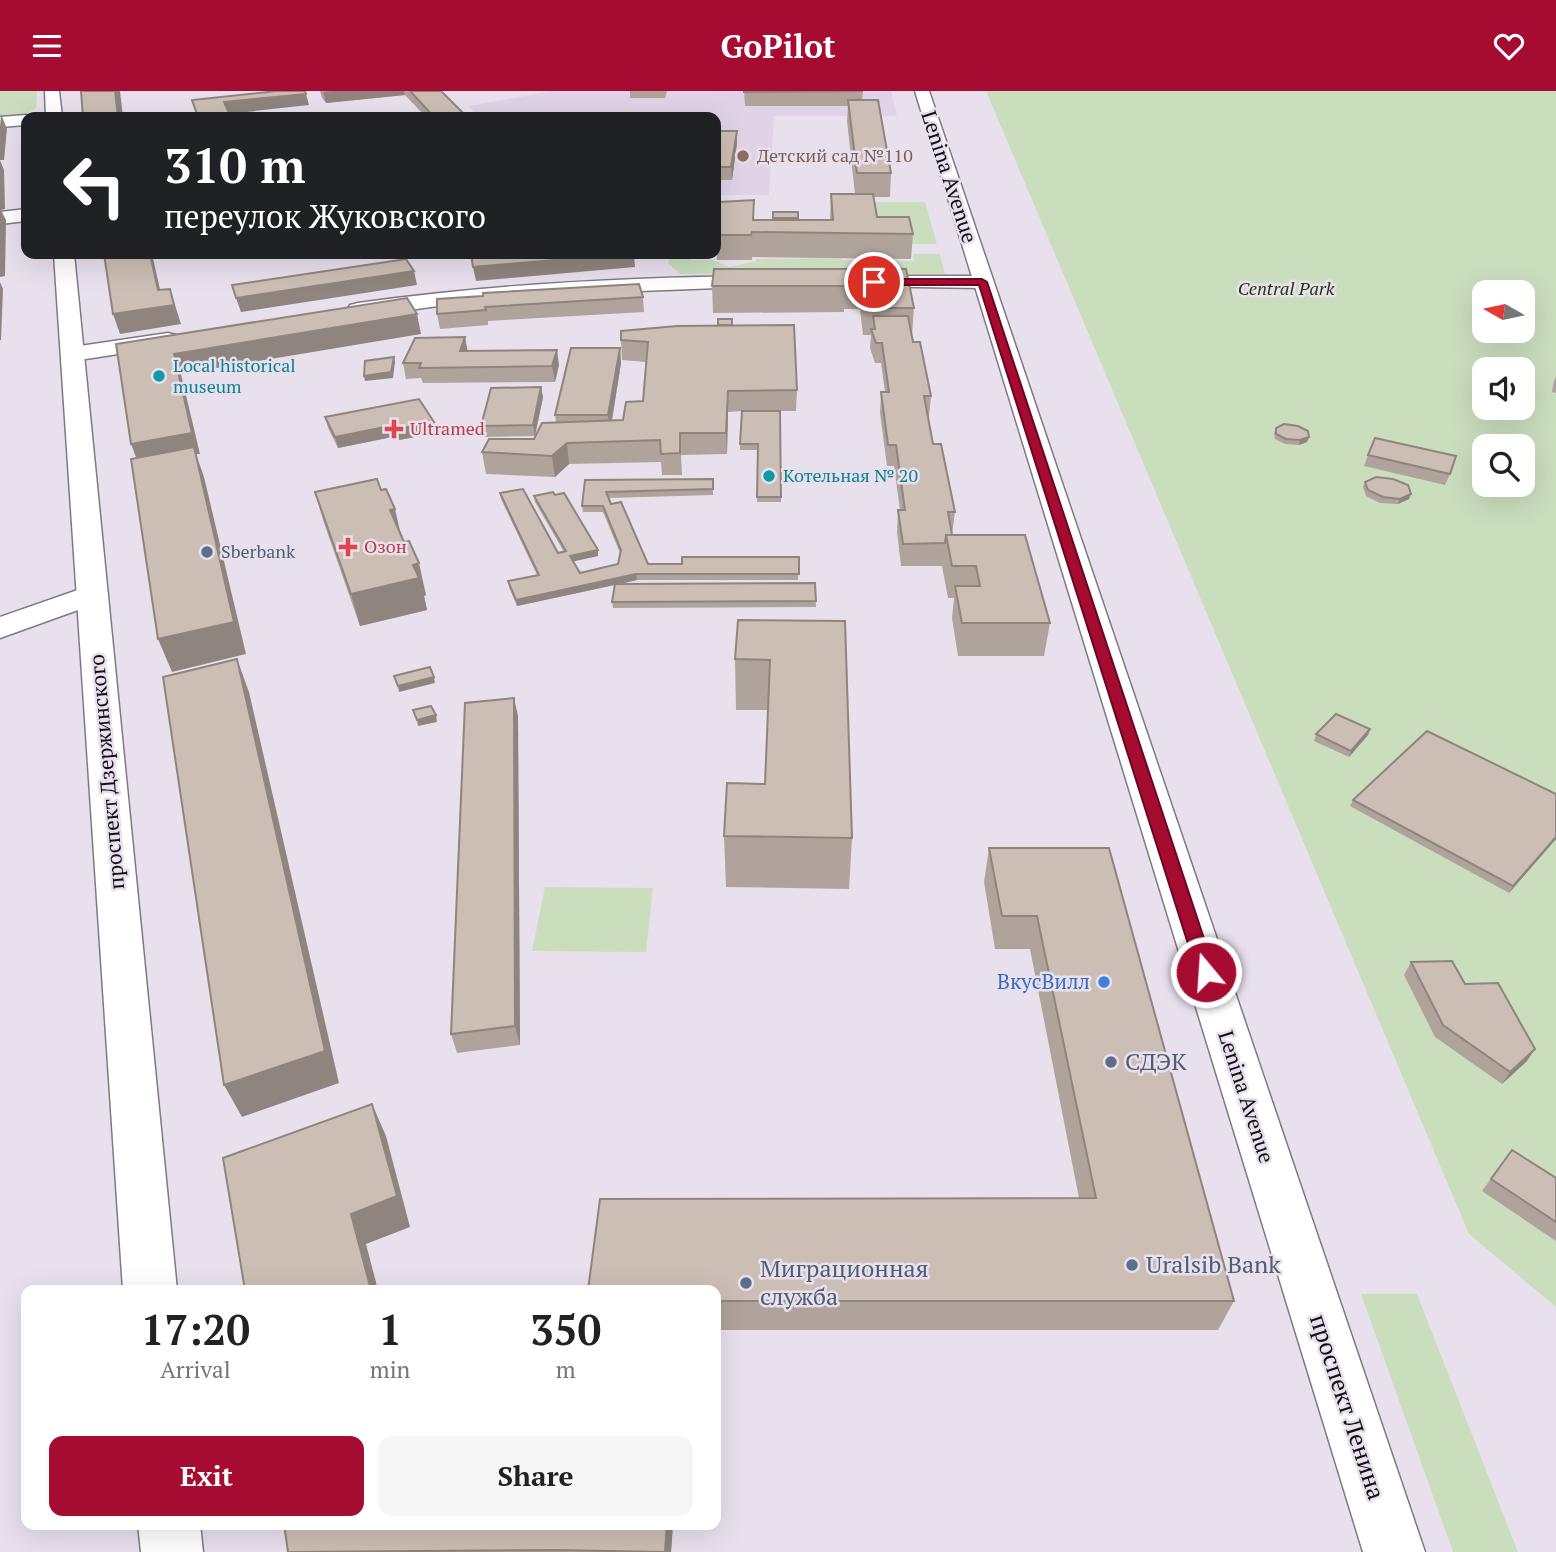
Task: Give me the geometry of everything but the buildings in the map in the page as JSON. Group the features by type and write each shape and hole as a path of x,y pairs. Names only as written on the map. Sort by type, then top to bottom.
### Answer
{"main road":[{"path":"52,91 54,112"},
{"name":"Lenina Avenue","path":"922,91 1394,1552"},
{"path":"0,122 21,120"},
{"path":"0,218 21,216"},
{"name":"проспект Дзержинского","path":"64,259 150,1285"},
{"path":"341,313 424,300 608,285 788,282"},
{"path":"843,282 982,282"},
{"path":"73,354 188,337"},
{"path":"0,628 92,594"},
{"path":"170,1530 172,1552"}],"shaded area":[{"path":"552,91 891,91 897,116 774,116 769,195 721,195 721,112 475,112 469,106"}],"green space":[{"path":"0,91 37,91 36,108 30,112 0,118"},
{"name":"Central Park","path":"986,91 1556,91 1556,1307 1469,1234"},
{"path":"850,202 925,202 937,244 911,244"},
{"path":"913,254 940,254 945,274 880,274 878,261 914,261"},
{"path":"841,258 862,260 864,274 680,274 668,263 670,259 713,260 729,267 756,259"},
{"path":"545,887 653,888 646,952 532,951"},
{"path":"1361,1294 1417,1294 1518,1552 1453,1552"}],"place":[{"name":"Детский сад №110","path":"743,156"},
{"name":"Local historical museum","path":"159,376"},
{"name":"Ultramed","path":"394,429"},
{"name":"Котельная № 20","path":"769,476"},
{"name":"Озон","path":"348,547"},
{"name":"Sberbank","path":"207,552"},
{"name":"ВкусВилл","path":"1104,982"},
{"name":"СДЭК","path":"1111,1062"},
{"name":"Uralsib Bank","path":"1132,1265"},
{"name":"Миграционная служба","path":"746,1283"}],"route":[{"path":"874,282 982,282 1206,972"}]}
